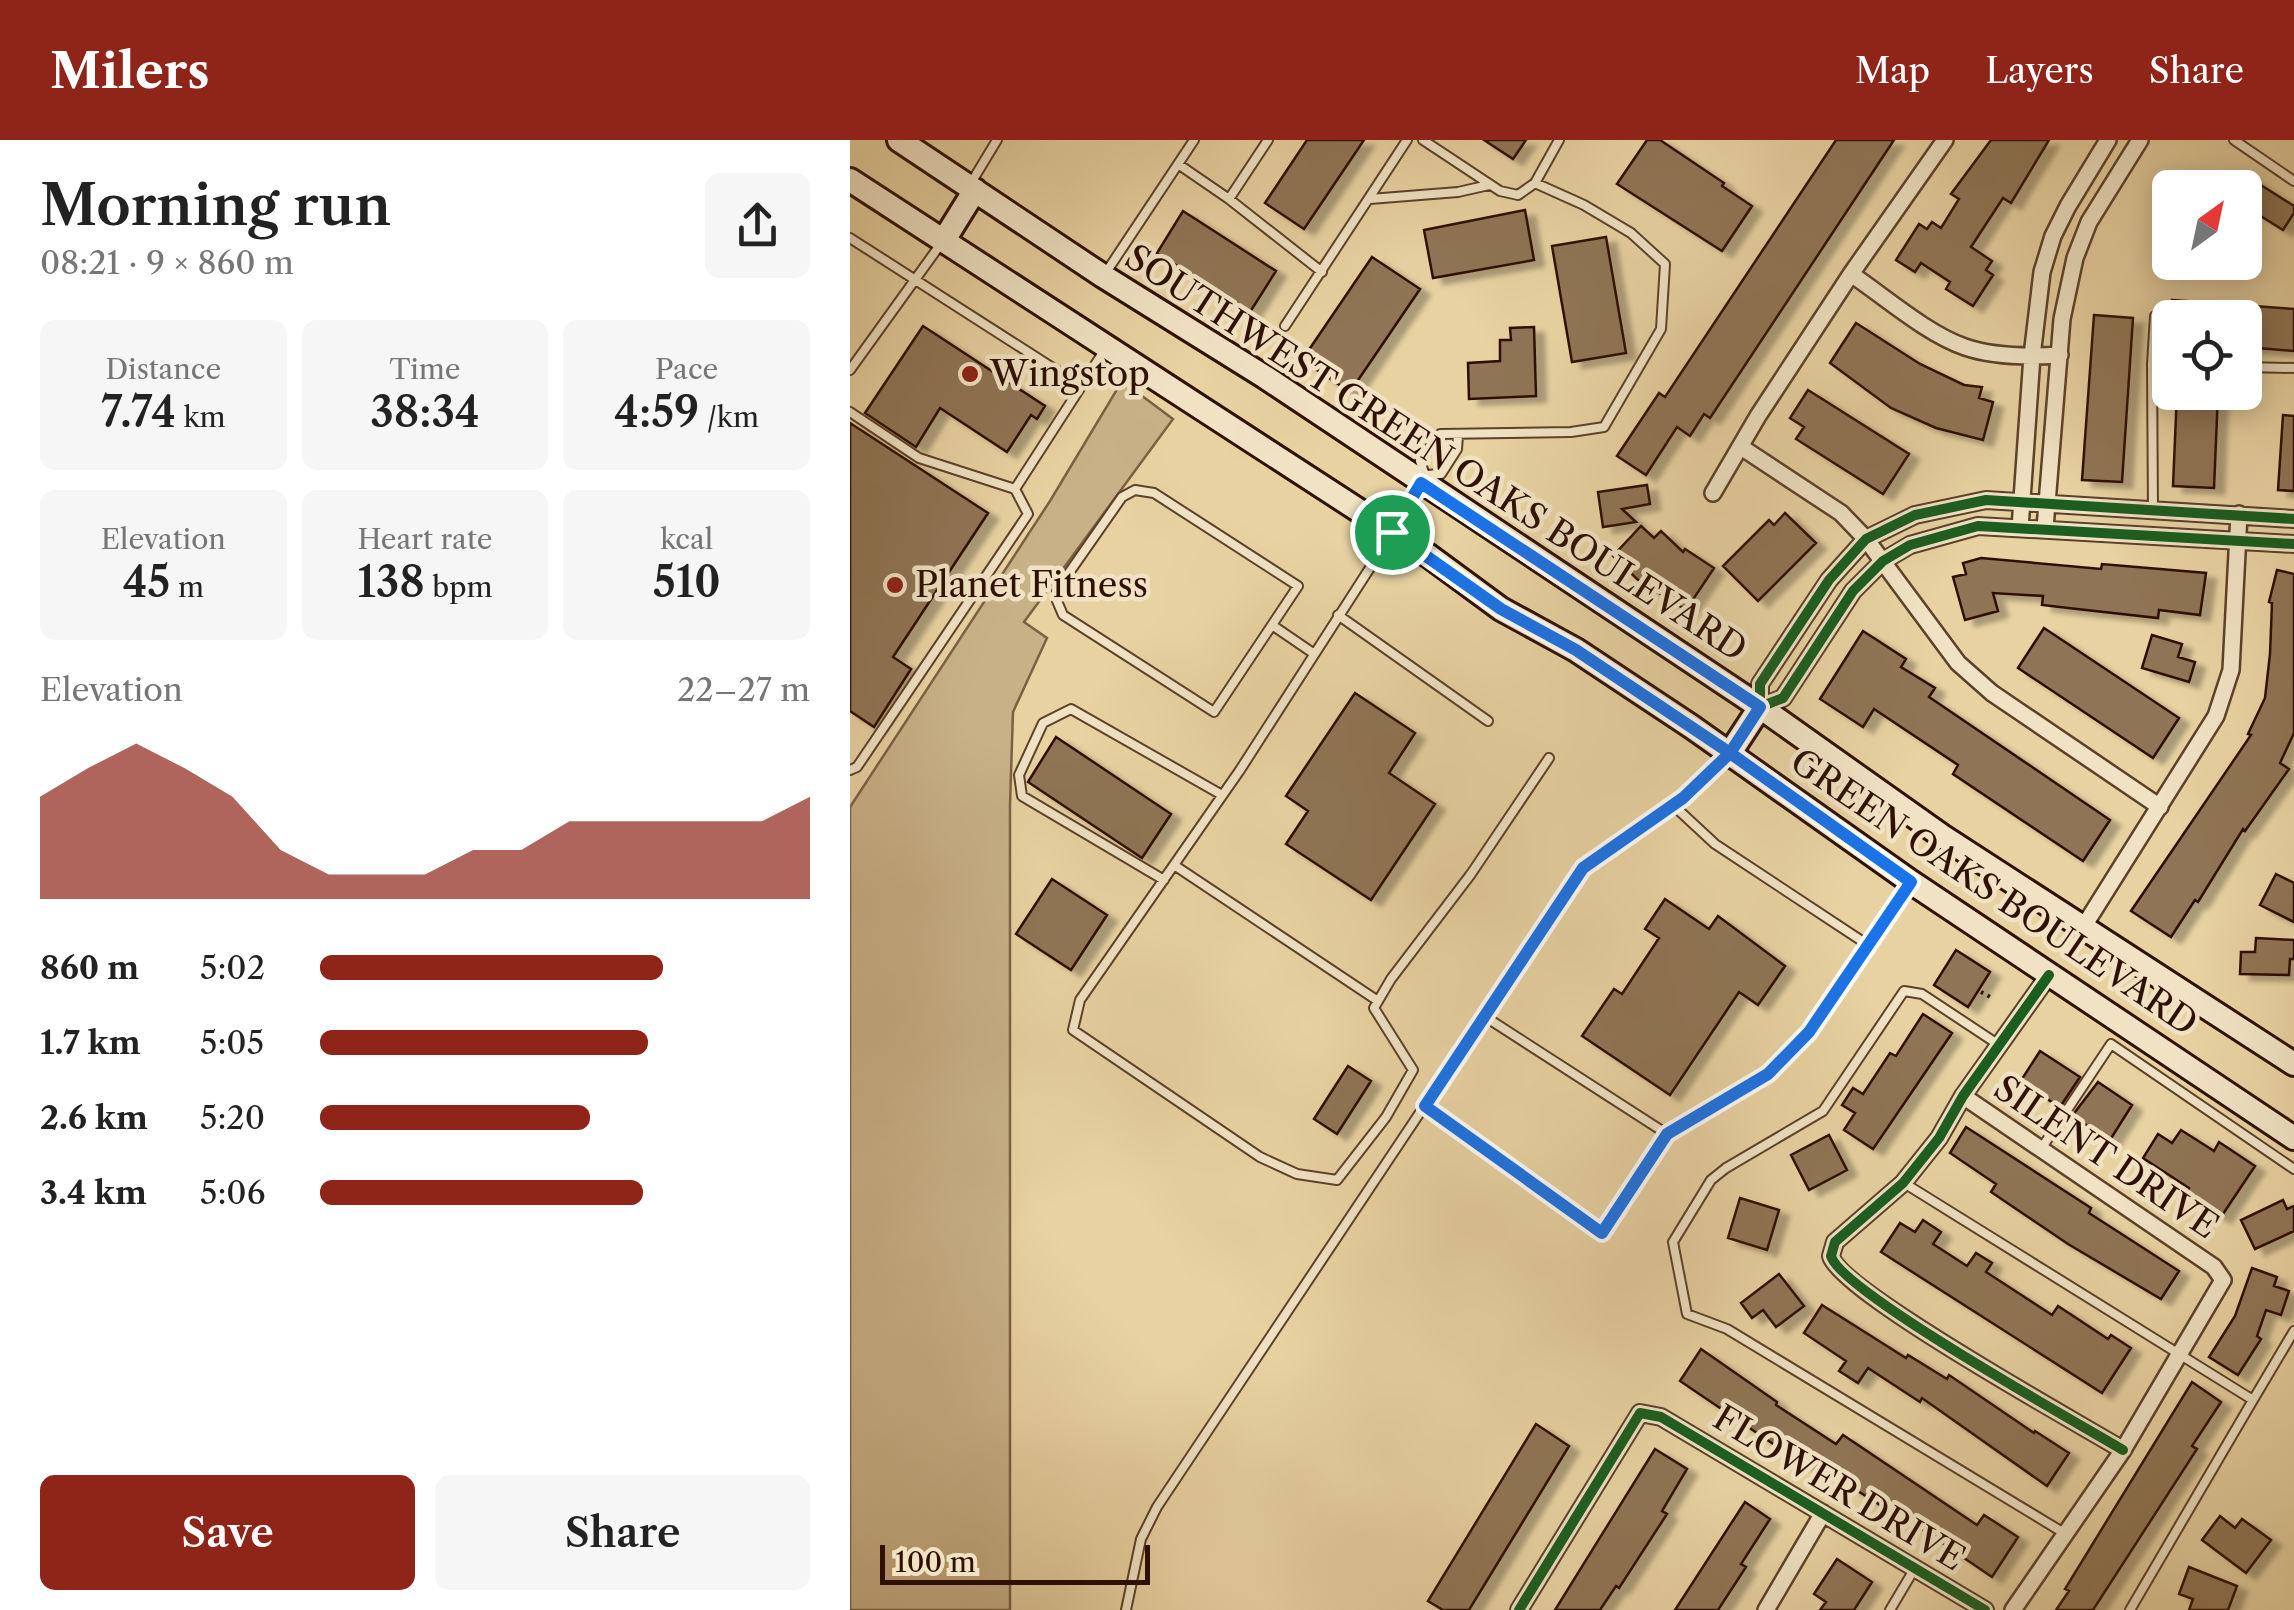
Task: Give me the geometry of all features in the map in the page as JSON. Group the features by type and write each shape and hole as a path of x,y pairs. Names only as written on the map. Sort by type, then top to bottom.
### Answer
{"main road":[{"name":"SOUTHWEST GREEN OAKS BOULEVARD","path":"899,140 1103,276 1423,479 1760,707 1942,836 2084,926"},
{"name":"GREEN OAKS BOULEVARD","path":"850,180 1392,532 1501,609 1576,650 1730,753 1911,882 2294,1138"},
{"path":"944,240 972,188"},
{"path":"1730,753 1760,707"},
{"name":"GREEN OAKS BOULEVARD","path":"2084,926 2294,1064"}],"street":[{"path":"1714,493 1758,416 1945,140"},
{"path":"2020,528 2042,272 2053,236 2108,140"},
{"path":"2045,528 2062,320 2075,258 2088,222 2140,140"},
{"path":"2078,187 2101,200"},
{"path":"1851,274 1946,339 1967,348 2032,356 2060,355"},
{"path":"1741,447 1842,514 1866,539 1958,664 1992,693 2160,806"},
{"path":"2294,519 2021,500 1954,504 1915,515 1866,539 1830,580 1760,684 1760,707 1784,698 1853,590 1883,561 1910,545 1944,533 1978,526 2045,528 2294,544"},
{"path":"2084,926 2225,695 2231,670 2239,514"},
{"path":"2049,974 1939,1138 1902,1182 1834,1242 1831,1256 1841,1274 1898,1315 2123,1450"},
{"name":"SILENT DRIVE","path":"1964,1096 2214,1267 2222,1280 2178,1356"},
{"path":"2013,1610 2123,1450 2178,1356"},
{"name":"FLOWER DRIVE","path":"1520,1610 1640,1413 1661,1417 1985,1610"},
{"path":"1766,1610 1824,1514"}],"lane":[{"path":"972,188 998,140"},
{"path":"1103,276 1194,140"},
{"path":"1229,199 1268,140"},
{"path":"1285,326 1407,140"},
{"path":"1423,140 1489,185 1518,195 1535,183 1559,140"},
{"path":"2234,140 2294,181"},
{"path":"2249,150 2256,140"},
{"path":"1178,164 1322,272"},
{"path":"1535,183 1584,205 1631,233 1665,264 1661,329 1604,427 1571,432 1440,434 1420,461 1423,479 1392,532 1222,795 1080,1000 1073,1030 1260,1158 1297,1174 1337,1180 1386,1116 1412,1070 1374,1008 1549,758"},
{"path":"1370,199 1458,192 1489,185"},
{"path":"850,238 1082,386"},
{"path":"850,371 944,240"},
{"path":"1015,489 1107,347"},
{"path":"2262,367 2294,368"},
{"path":"2152,410 2153,510"},
{"path":"850,412 920,458 1015,489 1028,514 858,767 850,770"},
{"path":"1423,479 1441,474 1457,449 1458,436"},
{"path":"1135,490 1154,493 1298,586 1272,625 1214,712 1063,615 1056,601 1057,590 1122,497 1135,490"},
{"path":"1338,615 1488,721"},
{"path":"1272,625 1313,653"},
{"path":"1164,880 1022,796 1018,775 1043,723 1070,709 1222,795"},
{"path":"1126,1610 1141,1539 1157,1507 1583,868 1674,804 1730,753"},
{"path":"1674,804 1715,844 1868,945"},
{"path":"1174,865 1378,1001"},
{"path":"1425,1106 1602,1233 1667,1134 1768,1074 1809,1032 1911,882"},
{"path":"2000,1045 1922,994 1904,991 1823,1111 1711,1180 1673,1242 1676,1269 1688,1314 1727,1328 2066,1534"},
{"path":"1484,1016 1667,1134"},
{"path":"2041,1149 2111,1044 2294,1169"},
{"path":"1902,1182 2253,1400"},
{"path":"2130,1610 2294,1331"},
{"path":"1890,1610 1915,1568"}],"path":[{"path":"1981,992 1994,999"}],"shaded area":[{"path":"1122,381 1173,419 1024,622 1047,638 1013,712 1010,1610 850,1610 850,807 1050,501"}],"building":[{"path":"1307,140 1364,140 1304,229 1265,203"},
{"path":"1484,140 1526,140 1513,159"},
{"path":"1647,140 1660,140 1752,206 1722,251 1617,184"},
{"path":"1836,140 1894,140 1710,418 1704,414 1690,436 1677,427 1646,475 1617,456 1659,393 1665,397"},
{"path":"1991,140 2049,140 2011,203 2003,198 1971,247 1992,261 1986,270 1993,275 1973,306 1946,289 1950,282 1921,263 1915,272 1896,260 1919,224 1927,229 1932,222 1941,228 1959,199 1951,194"},
{"path":"2262,186 2294,206 2283,230 2262,217"},
{"path":"1525,210 1534,260 1433,278 1424,230"},
{"path":"1183,211 1276,271 1250,312 1157,253"},
{"path":"1606,237 1626,353 1572,362 1552,246"},
{"path":"1372,257 1420,289 1350,392 1302,360"},
{"path":"2262,307 2294,309 2294,351 2262,348"},
{"path":"2094,315 2133,318 2122,482 2082,480"},
{"path":"1856,323 1920,364 1964,385 1982,387 1979,398 1993,402 1983,440 1936,428 1891,408 1830,363"},
{"path":"923,326 1045,406 1037,419 1031,415 1007,452 940,408 916,447 865,413"},
{"path":"1534,327 1536,396 1469,399 1468,363 1500,361 1500,340 1511,340 1510,328"},
{"path":"1808,390 1909,454 1883,494 1796,439 1804,427 1790,418"},
{"path":"2176,410 2217,410 2214,488 2173,486"},
{"path":"2283,415 2294,416 2294,491 2278,490"},
{"name":"Planet Fitness","path":"850,423 988,513 893,657 911,669 874,727 850,711"},
{"path":"1647,485 1650,504 1622,509 1636,522 1603,527 1598,492"},
{"path":"1785,513 1816,543 1758,601 1723,566 1769,520 1774,525"},
{"path":"1641,526 1654,538 1661,531 1683,552 1685,549 1714,568 1686,610 1637,579 1613,556"},
{"path":"1981,558 2206,573 2200,615 2159,610 2158,618 2042,605 2043,596 1993,593 1998,611 1965,620 1953,577 1966,574 1963,563"},
{"path":"2277,570 2294,574 2294,733 2280,763 2289,769 2243,829 2198,902 2195,900 2171,937 2131,911 2251,735 2248,734 2265,698 2270,654 2269,602"},
{"path":"2044,628 2179,718 2153,758 2018,668"},
{"path":"1863,631 1906,659 1901,667 1935,688 1929,697 2110,820 2083,861 1953,774 1958,765 1874,709 1863,727 1820,699"},
{"path":"2152,635 2182,644 2178,657 2195,662 2189,682 2142,668"},
{"path":"1355,693 1415,733 1389,773 1435,804 1371,900 1286,844 1308,811 1286,796"},
{"path":"1056,737 1171,814 1142,858 1028,782"},
{"path":"2276,874 2294,883 2294,922 2260,905"},
{"path":"1052,879 1107,915 1071,970 1016,934"},
{"path":"1665,899 1709,929 1718,916 1785,966 1758,1005 1739,992 1670,1095 1582,1036 1614,989 1622,994 1659,938 1645,929"},
{"path":"2256,938 2294,940 2289,975 2240,974 2241,952 2255,952"},
{"path":"1956,950 1990,972 1968,1007 1934,985"},
{"path":"1923,1014 1952,1033 1873,1149 1844,1130 1855,1113 1842,1105 1853,1088 1863,1094 1890,1053 1896,1056"},
{"path":"2040,1051 2080,1077 2060,1107 2020,1082"},
{"path":"1348,1066 1371,1081 1337,1134 1314,1119"},
{"path":"2098,1082 2132,1105 2110,1140 2072,1116"},
{"path":"1966,1127 2179,1271 2161,1299 1991,1192 1996,1184 1950,1153"},
{"path":"2181,1130 2214,1151 2219,1142 2255,1166 2221,1217 2185,1194 2189,1188 2143,1158 2158,1134 2172,1143"},
{"path":"1829,1135 1847,1170 1809,1190 1791,1155"},
{"path":"1740,1198 1779,1210 1767,1250 1728,1238"},
{"path":"2283,1200 2287,1209 2294,1206 2294,1231 2255,1249 2241,1220"},
{"path":"1923,1220 1941,1232 1933,1244 1967,1266 1976,1253 1992,1263 1986,1272 2052,1315 2058,1306 2108,1339 2111,1335 2131,1348 2102,1393 1881,1252 1900,1223 1915,1232"},
{"path":"2252,1268 2277,1277 2274,1286 2289,1291 2281,1315 2266,1310 2257,1336 2261,1339 2238,1375 2209,1357 2235,1316"},
{"path":"1779,1274 1804,1306 1776,1327 1763,1310 1752,1318 1741,1303"},
{"path":"1822,1305 1906,1358 1908,1355 1947,1379 1949,1375 2069,1453 2047,1486 1922,1398 1920,1402 1868,1368 1858,1383 1839,1371 1846,1361 1804,1333"},
{"path":"1701,1349 1836,1444 1843,1435 1977,1525 1984,1515 2018,1537 1992,1577 1907,1519 1809,1460 1806,1466 1680,1381"},
{"path":"2192,1382 2221,1402 2192,1446 2197,1449 2093,1610 2056,1610 2069,1591 2065,1589"},
{"path":"1536,1424 1569,1446 1469,1610 1443,1610 1428,1601"},
{"path":"1655,1449 1687,1469 1662,1511 1667,1514 1600,1610 1555,1610"},
{"path":"1745,1502 1770,1519 1741,1564 1746,1567 1718,1610 1675,1610"},
{"path":"2220,1516 2235,1528 2242,1519 2271,1540 2246,1573 2202,1540"},
{"path":"1837,1559 1872,1582 1854,1610 1820,1610 1826,1602 1814,1594"},
{"path":"2189,1567 2237,1586 2228,1610 2189,1610 2193,1599 2179,1594"}],"cycle path":[{"path":"2294,519 1986,500 1915,515 1866,539 1829,580 1760,684 1760,707 1783,698 1853,591 1883,561 1910,545 1978,526 2294,544"},
{"path":"2049,975 1963,1096 1939,1138 1903,1183 1835,1242 1831,1256 1844,1273 1915,1326 2123,1450"},
{"path":"1519,1610 1640,1413 1661,1417 1985,1610"}],"place":[{"name":"Wingstop","path":"970,374"},
{"name":"Planet Fitness","path":"895,585"}],"route":[{"path":"1392,532 1421,483 1760,707 1730,753 1911,882 1809,1032 1768,1074 1667,1134 1602,1233 1425,1106 1583,868 1683,798 1730,753 1576,650 1501,609 1392,532"}]}
